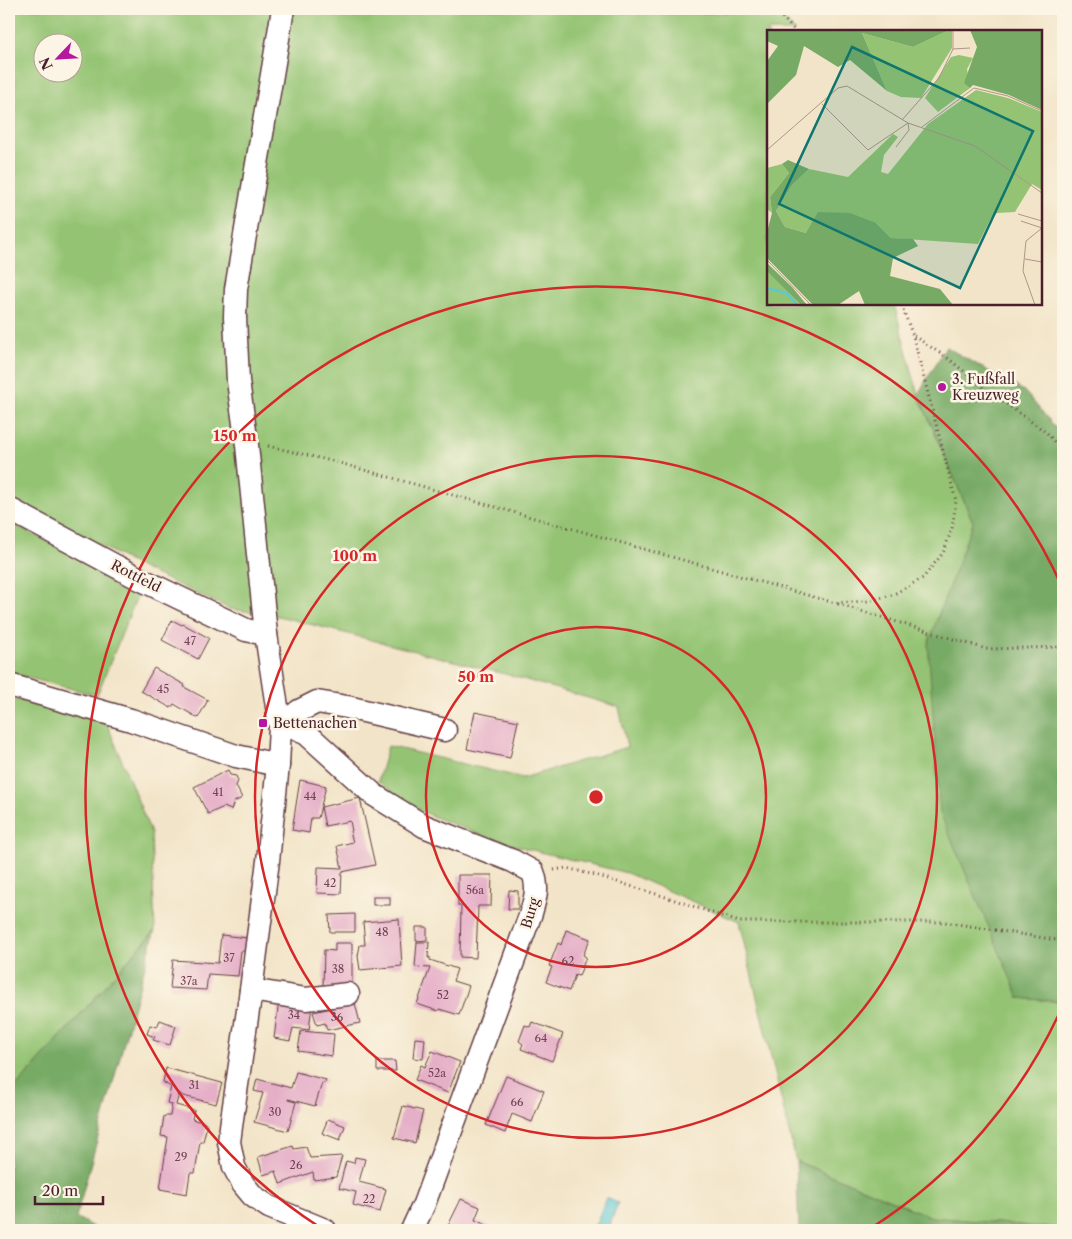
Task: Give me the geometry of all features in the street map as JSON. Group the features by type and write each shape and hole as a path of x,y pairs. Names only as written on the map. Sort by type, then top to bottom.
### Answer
{"street":[{"path":"283,9 236,290 235,317 238,380 248,445 266,634 280,727 268,861 230,1142 234,1167 243,1184 253,1196 269,1207 325,1230"},
{"name":"Rottfeld","path":"9,509 138,578 246,630 266,634"},
{"path":"9,684 131,720 236,756 278,765"},
{"path":"280,727 299,711 317,702 347,707 445,730"},
{"path":"280,727 294,728 307,734 374,794 424,826 513,861 533,872"},
{"name":"Burg","path":"412,1230 424,1204 531,914 537,882 533,872"},
{"path":"251,990 306,999 348,994"}],"path":[{"path":"770,9 779,14 794,30"},
{"path":"835,603 867,601 892,595 923,578 943,553 952,529 956,501 914,336 901,305"},
{"path":"914,336 949,359 983,387 1047,433 1063,452"},
{"path":"248,445 272,447 336,462 835,603 986,649 1063,648"},
{"path":"533,872 566,868 596,875 739,922 944,922 1063,942"}],"green space":[{"path":"9,9 595,9 600,11 654,14 748,12 779,14 794,30 767,30 767,305 894,305 918,394 973,522 928,644 1019,998 1063,1002 1063,1229 931,1217 796,1161 739,922 627,873 494,840 434,817 405,802 378,781 388,746 523,778 627,747 619,707 509,675 278,616 230,609 144,569 9,497"},
{"path":"946,347 1024,391 1063,436 1063,1002 1019,998 940,813 928,644 973,522 918,394"},
{"path":"9,522 140,589 97,695 9,673"},
{"path":"9,698 106,721 151,833 155,930 9,1095"},
{"path":"155,930 76,1217 98,1230 9,1230 9,1095"},
{"path":"796,1161 931,1217 1063,1230 799,1230"}],"water":[{"path":"606,1198 618,1203 608,1230 595,1226"}],"building":[{"path":"172,620 209,638 198,659 162,640"},
{"path":"154,668 208,700 198,718 174,704 171,708 141,691"},
{"path":"475,712 518,721 510,758 467,749"},
{"path":"228,770 230,775 236,776 238,781 236,786 242,798 234,802 231,810 224,807 208,814 194,787"},
{"path":"300,780 326,786 318,818 311,818 309,833 292,830"},
{"path":"360,798 375,865 342,872 341,894 317,893 318,867 342,868 337,846 353,842 350,821 325,826 321,807"},
{"path":"458,875 492,875 491,906 478,906 476,958 460,957 461,906 458,906"},
{"path":"509,890 518,891 518,909 508,909"},
{"path":"373,897 390,897 390,905 373,905"},
{"path":"355,914 355,932 330,932 329,915"},
{"path":"399,919 402,966 360,970 358,956 360,945 365,945 363,922"},
{"path":"416,927 427,927 427,940 416,941"},
{"path":"566,930 590,939 583,955 586,957 579,976 575,975 569,991 546,982 552,967 549,966 558,943 561,945"},
{"path":"221,935 248,938 246,951 241,951 238,976 208,974 206,990 170,988 173,960 218,963"},
{"path":"417,942 429,942 428,958 430,957 430,960 457,969 453,981 469,986 459,1015 417,1004 430,968 415,967"},
{"path":"335,943 352,943 352,988 323,987 324,950 335,951"},
{"path":"279,1001 312,1005 309,1030 293,1028 290,1041 274,1038"},
{"path":"355,1003 360,1023 327,1030 325,1023 317,1025 313,1012"},
{"path":"160,1020 176,1026 170,1045 153,1040 155,1037 147,1034 150,1025 157,1027"},
{"path":"532,1022 563,1034 552,1061 521,1049 523,1044 519,1041 525,1025 530,1027"},
{"path":"301,1031 334,1034 332,1056 298,1051"},
{"path":"415,1038 425,1039 423,1059 413,1058"},
{"path":"432,1051 460,1062 448,1093 415,1080 421,1065 425,1067"},
{"path":"377,1061 395,1061 396,1071 377,1071"},
{"path":"166,1068 222,1083 216,1104 183,1096 179,1093 176,1105 194,1110 192,1119 207,1124 203,1142 200,1142 195,1173 190,1173 187,1194 160,1189 168,1137 161,1136 164,1116 170,1116 172,1104 167,1103 171,1087 163,1082"},
{"path":"296,1072 326,1080 325,1083 322,1083 315,1106 288,1099 296,1102 288,1131 254,1122 263,1093 254,1091 257,1079 291,1088"},
{"path":"506,1076 544,1091 532,1122 512,1114 505,1133 486,1125"},
{"path":"403,1106 423,1111 415,1143 394,1138"},
{"path":"328,1119 345,1126 340,1140 322,1133"},
{"path":"293,1146 294,1149 306,1147 310,1158 342,1156 336,1177 314,1180 313,1172 280,1184 276,1171 263,1175 258,1157"},
{"path":"355,1157 365,1159 359,1182 386,1189 380,1212 353,1205 356,1192 339,1188 346,1161 354,1163"},
{"path":"461,1199 480,1207 475,1220 498,1230 446,1230"}],"place":[{"name":"3. Fußfall Kreuzweg","path":"942,387"},
{"name":"Bettenachen","path":"263,723"}]}
